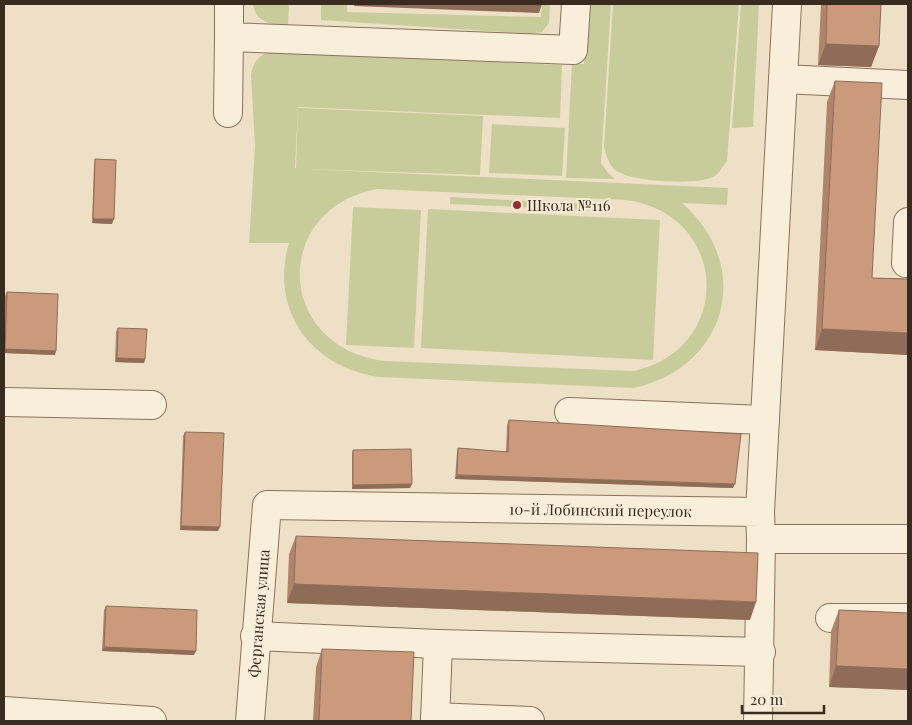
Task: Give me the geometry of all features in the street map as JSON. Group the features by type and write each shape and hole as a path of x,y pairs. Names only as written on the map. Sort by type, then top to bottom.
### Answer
{"street":[{"path":"228,113 229,4"},
{"path":"229,37 574,50 576,4"},
{"path":"758,721 761,652 760,525 787,4"},
{"path":"783,80 908,85"},
{"path":"908,222 906,263 908,263"},
{"path":"4,402 152,405"},
{"path":"569,412 765,420"},
{"name":"10-й Лобинский переулок","path":"267,505 760,525 908,539"},
{"name":"Ферганская улица","path":"250,721 267,505"},
{"path":"830,618 908,618"},
{"path":"256,636 438,644 761,652"},
{"path":"438,644 435,719 530,721"},
{"path":"4,711 152,721"}],"green space":[{"path":"253,4 289,4 288,26 270,23 261,19 257,15"},
{"path":"321,4 347,4 347,12 541,17 542,4 550,4 549,23 542,32 531,34 321,20"},
{"path":"586,4 611,4 601,163 615,179 566,178 572,64 584,64"},
{"path":"613,4 739,4 727,161 715,176 707,179 680,182 649,180 623,174 615,170 611,165 604,146"},
{"path":"741,4 759,4 753,127 732,128"},
{"path":"269,51 562,65 560,118 298,107 295,168 298,108 483,116 480,175 305,169 728,188 727,205 682,203 705,229 718,256 723,284 720,312 709,338 691,360 665,377 633,388 380,377 356,371 334,362 316,349 302,332 291,313 285,291 284,268 289,243 249,243 255,146 251,75 255,63","holes":["377,189 626,200 660,210 685,229 700,254 706,282 703,310 690,337 667,358 634,371 384,361 348,350 322,331 306,306 300,277 304,249 318,222 342,202"]},
{"path":"492,124 565,128 562,176 489,173"},
{"path":"450,197 611,205 611,211 450,204"},
{"path":"353,207 421,210 414,348 346,345"},
{"path":"428,209 660,220 653,360 421,348"}],"building":[{"path":"827,4 881,4 879,46 826,44"},
{"path":"835,81 882,83 872,278 908,279 908,333 822,329"},
{"path":"95,159 116,160 114,219 93,219"},
{"path":"7,292 58,294 56,351 5,349"},
{"path":"118,328 147,329 145,359 117,358"},
{"path":"509,420 741,434 735,484 457,475 458,448 508,452"},
{"path":"185,432 224,433 220,527 181,526"},
{"path":"411,449 412,484 353,485 353,450"},
{"path":"296,536 758,553 756,602 294,584"},
{"path":"106,606 197,610 196,651 104,647"},
{"path":"839,610 908,613 908,669 836,666"},
{"path":"322,649 414,652 411,721 319,721"}],"place":[{"name":"Школа №116","path":"517,205"}]}
